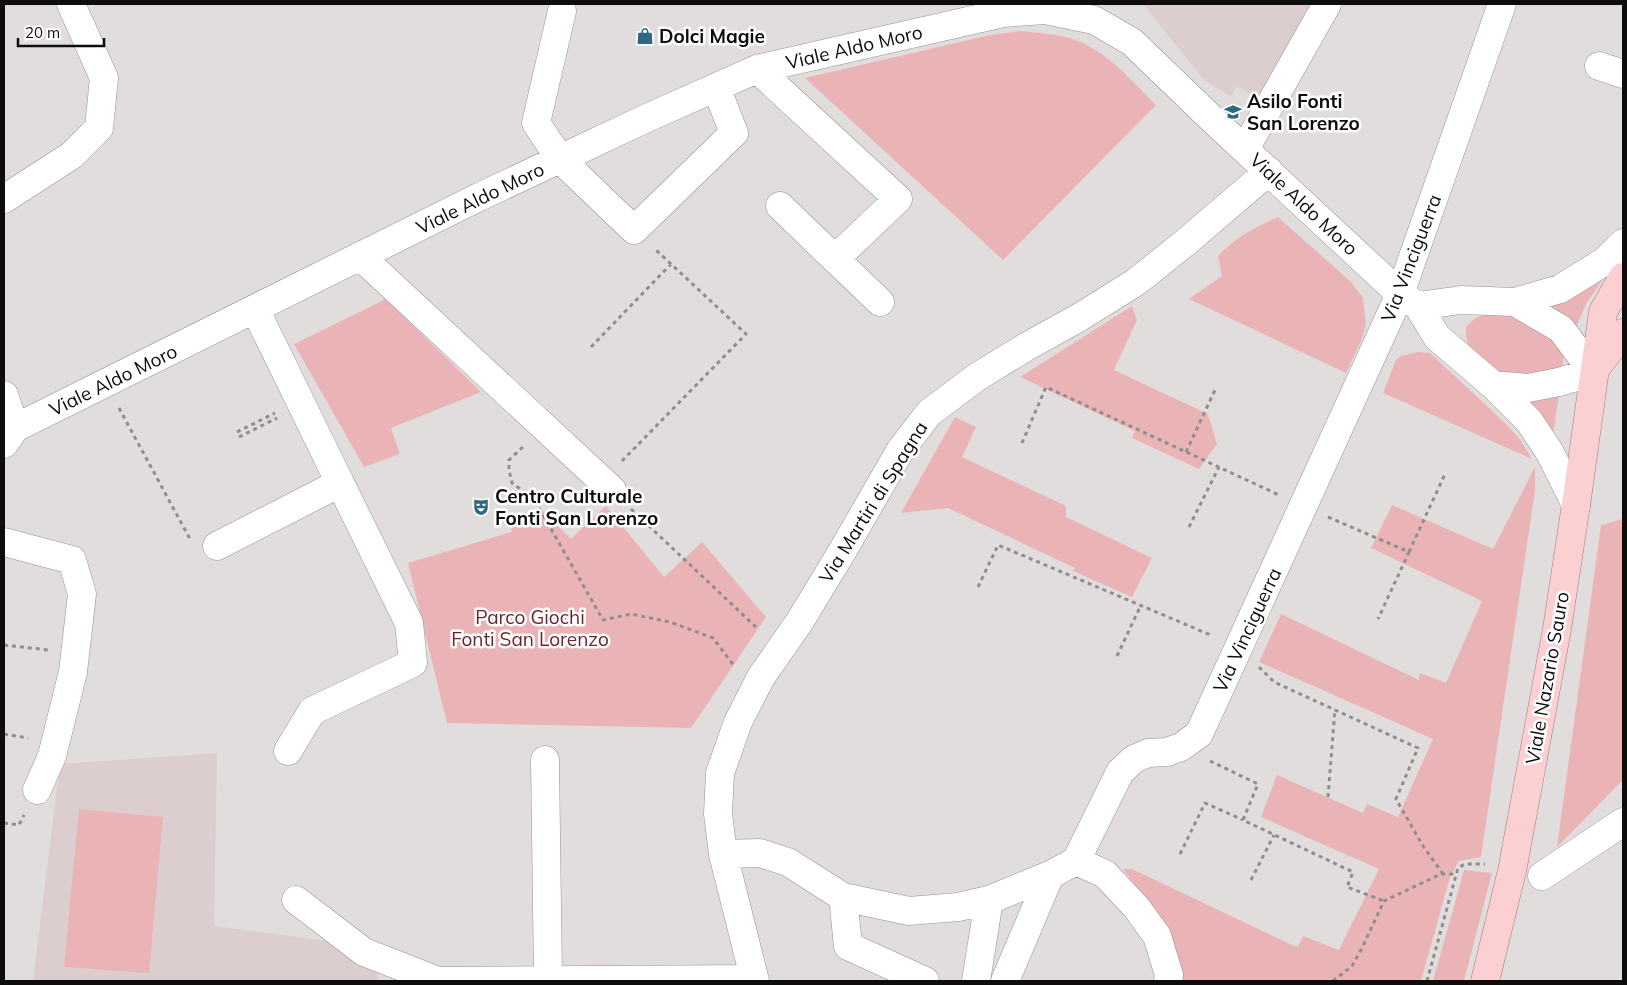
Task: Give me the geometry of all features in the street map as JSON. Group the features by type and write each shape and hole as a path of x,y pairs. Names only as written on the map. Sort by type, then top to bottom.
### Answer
{"main road":[{"name":"Viale Nazario Sauro","path":"1485,981 1512,871 1557,629 1603,312 1623,277"},
{"path":"1593,372 1623,333"}],"street":[{"path":"4,199 72,155 99,128 104,78 71,4"},
{"path":"1245,149 1327,4"},
{"name":"Via Vinciguerra","path":"1076,861 1120,772 1134,759 1148,753 1167,752 1181,747 1199,734 1304,506 1409,300 1502,4"},
{"name":"Viale Aldo Moro","path":"9,436 106,383 479,197 757,69 1003,13 1045,10 1093,12 1132,42 1213,120 1409,300 1437,337 1493,385 1529,421 1549,451 1576,505"},
{"path":"562,11 536,123 560,159 634,230 734,133 716,87"},
{"path":"757,69 898,199 835,259"},
{"name":"Via Martiri di Spagna","path":"755,980 723,854 718,814 720,773 738,722 760,677 800,621 900,451 929,413 977,378 1136,282 1270,171"},
{"path":"780,206 880,302"},
{"path":"1409,300 1515,302 1560,288 1605,261 1623,243"},
{"path":"360,256 607,486"},
{"path":"1493,385 1528,388 1559,382 1593,372 1561,329 1515,302"},
{"path":"254,309 409,623 413,663 312,711 288,751"},
{"path":"4,395 9,436"},
{"path":"205,545 340,483"},
{"path":"4,542 72,560 82,594 71,681 52,756 37,790"},
{"path":"545,760 548,980"},
{"path":"1542,876 1623,822"},
{"path":"723,854 760,853 788,862 843,897 909,911 958,907 989,900 1050,875 1076,861 1105,874 1136,906 1157,936 1169,975 1168,981"},
{"path":"1005,981 1050,875"},
{"path":"843,897 848,946 925,981"},
{"path":"296,900 364,952 438,981 755,980"},
{"path":"976,981 989,900"}],"path":[{"path":"634,230 746,334 607,486 780,649"},
{"path":"591,347 671,264"},
{"path":"106,383 205,545"},
{"path":"1022,443 1046,387 1304,506 1409,552"},
{"path":"1186,452 1215,390"},
{"path":"237,432 301,402"},
{"path":"239,437 301,402"},
{"path":"544,427 509,460 512,483 534,499 603,620 631,614 670,622 713,638 753,692"},
{"path":"1190,527 1219,467"},
{"path":"1378,619 1445,474"},
{"path":"1117,656 1141,605"},
{"path":"4,644 76,653"},
{"path":"1328,797 1335,709"},
{"path":"1181,747 1258,784 1243,820"},
{"path":"1180,854 1205,803 1353,872 1347,887 1384,901"},
{"path":"1251,880 1274,835"},
{"path":"1428,981 1458,868 1465,864 1481,863 1512,871"},
{"path":"1333,981 1352,966 1384,901 1441,874 1456,874"}],"shaded area":[{"path":"1143,4 1313,4 1261,101 1237,86 1231,97 1204,80"},
{"path":"217,753 214,926 374,947 378,981 33,981 60,764"}],"green space":[{"path":"1020,31 1064,37 1090,46 1120,69 1156,105 1003,260 805,78 990,35"},
{"path":"1278,217 1350,281 1363,298 1366,324 1361,341 1346,373 1189,299 1222,276 1218,256 1225,249 1246,233"},
{"path":"1611,267 1586,304 1574,332 1545,306"},
{"path":"386,299 481,392 391,428 400,454 364,467 294,344"},
{"path":"1132,306 1137,320 1114,370 1208,414 1217,444 1199,469 1132,438 1135,431 1020,377"},
{"path":"1485,314 1503,314 1520,318 1549,336 1563,357 1563,364 1559,371 1522,375 1503,373 1486,365 1469,345 1466,327 1474,319"},
{"path":"1418,352 1430,353 1504,422 1519,438 1532,459 1383,393 1396,360 1401,356"},
{"path":"1559,394 1553,435 1519,398"},
{"path":"955,417 976,427 962,457 1066,506 1066,517 1152,558 1132,597 1073,571 1075,568 948,508 901,513"},
{"path":"1535,467 1535,490 1481,857 1459,861 1450,877 1421,981 1179,981 1177,955 1171,935 1159,915 1123,869 1132,869 1292,945 1298,947 1303,936 1339,950 1379,869 1261,817 1277,775 1363,813 1367,804 1398,817 1433,739 1259,662 1281,614 1419,680 1420,673 1446,683 1482,601 1371,548 1392,505 1493,549"},
{"name":"Parco Giochi Fonti San Lorenzo","path":"606,506 664,577 702,542 766,617 691,728 447,723 408,563 512,532 509,520 543,511 571,539"},
{"path":"1623,519 1623,780 1557,847 1601,525"},
{"path":"79,809 163,817 149,973 64,967"},
{"path":"1464,870 1492,873 1464,981 1433,981"}],"place":[{"name":"Dolci Magie","path":"645,36"},
{"name":"Asilo Fonti San Lorenzo","path":"1233,112"},
{"name":"Centro Culturale Fonti San Lorenzo","path":"481,507"}]}
